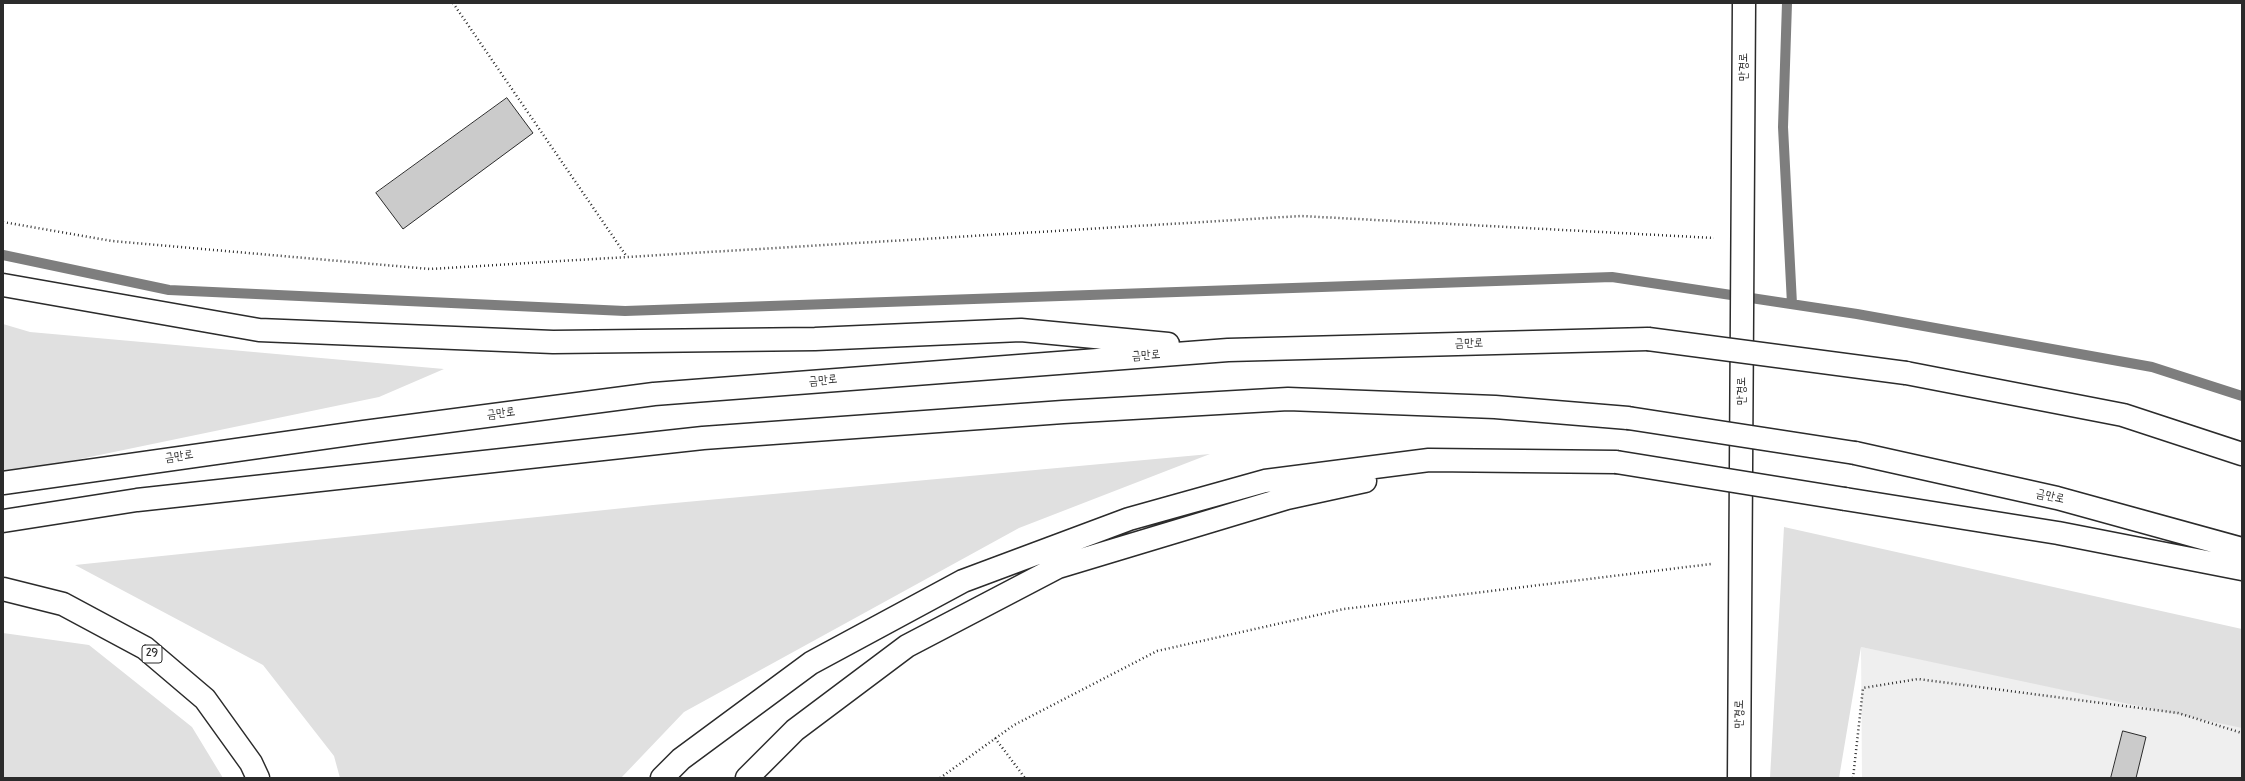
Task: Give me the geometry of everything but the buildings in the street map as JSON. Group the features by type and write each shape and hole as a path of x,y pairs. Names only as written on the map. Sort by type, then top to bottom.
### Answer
{"main road":[{"name":"만경로","path":"1739,778 1744,3"},
{"path":"3,285 259,330 561,342 815,339 1021,330 1228,350"},
{"name":"금만로","path":"3,483 356,433 654,394 1228,350 1648,339 1906,373 2122,415 2242,454"},
{"name":"금만로","path":"3,521 137,500 696,439 1063,412 1288,399 1495,408 1628,418 1855,453 2057,498 2242,549"},
{"path":"662,778 681,759 810,663 963,581 1129,520 1265,481 1429,460 1616,462 2058,533 2242,569"},
{"path":"747,778 795,730 907,646 1058,567 1288,498 1464,460"},
{"name":"29","path":"3,589 63,604 145,648 205,699 251,763 258,778"}],"path":[{"path":"453,3 627,257"},
{"path":"3,222 112,241 430,269 1301,216 1743,250"},
{"path":"940,778 1014,725 1157,651 1344,609 1741,561"},
{"path":"1852,778 1863,688 1918,678 2178,713 2242,733"},
{"path":"995,738 1025,778"}],"shaded area":[{"path":"3,324 30,332 444,369 379,397 3,475"},
{"path":"1210,454 1019,528 684,712 621,778 340,778 334,756 263,665 75,565 653,505"},
{"path":"1784,527 2242,629 2242,728 1861,647 1839,778 1770,778"},
{"path":"3,633 89,645 192,727 223,778 3,778"},
{"path":"1861,647 2242,723 2242,778 1862,778"}],"waterway":[{"path":"1787,3 1783,127 1792,304"},
{"path":"3,255 169,290 625,311 1612,277 1857,314 2152,367 2242,396"}]}
